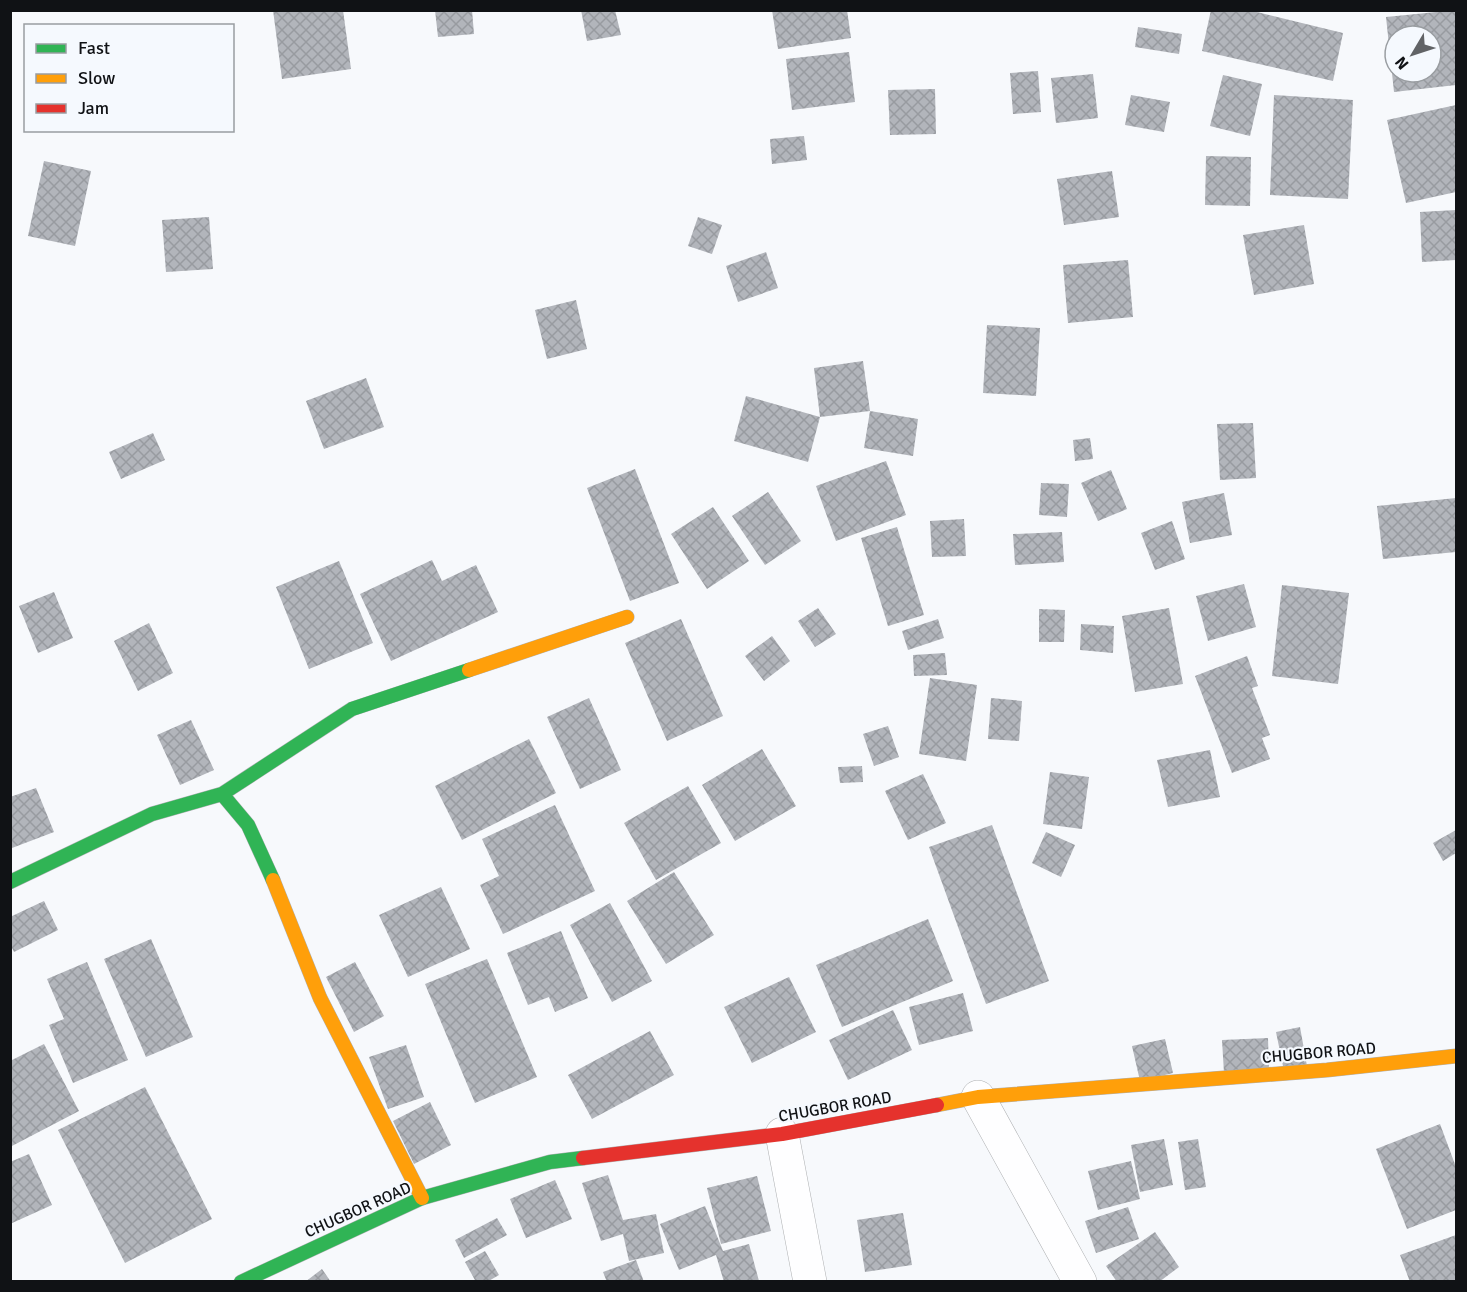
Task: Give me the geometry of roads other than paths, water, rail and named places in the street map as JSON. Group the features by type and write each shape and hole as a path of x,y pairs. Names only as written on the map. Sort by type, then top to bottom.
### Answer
{"street":[{"path":"10,882 152,814 222,794 352,709 627,617"},
{"path":"222,794 248,825 268,868 320,998 422,1198"},
{"name":"CHUGBOR ROAD","path":"241,1281 422,1198 550,1162 782,1134 978,1097 1327,1070 1456,1056"},
{"path":"978,1097 1080,1281"},
{"path":"782,1134 810,1281"}]}
